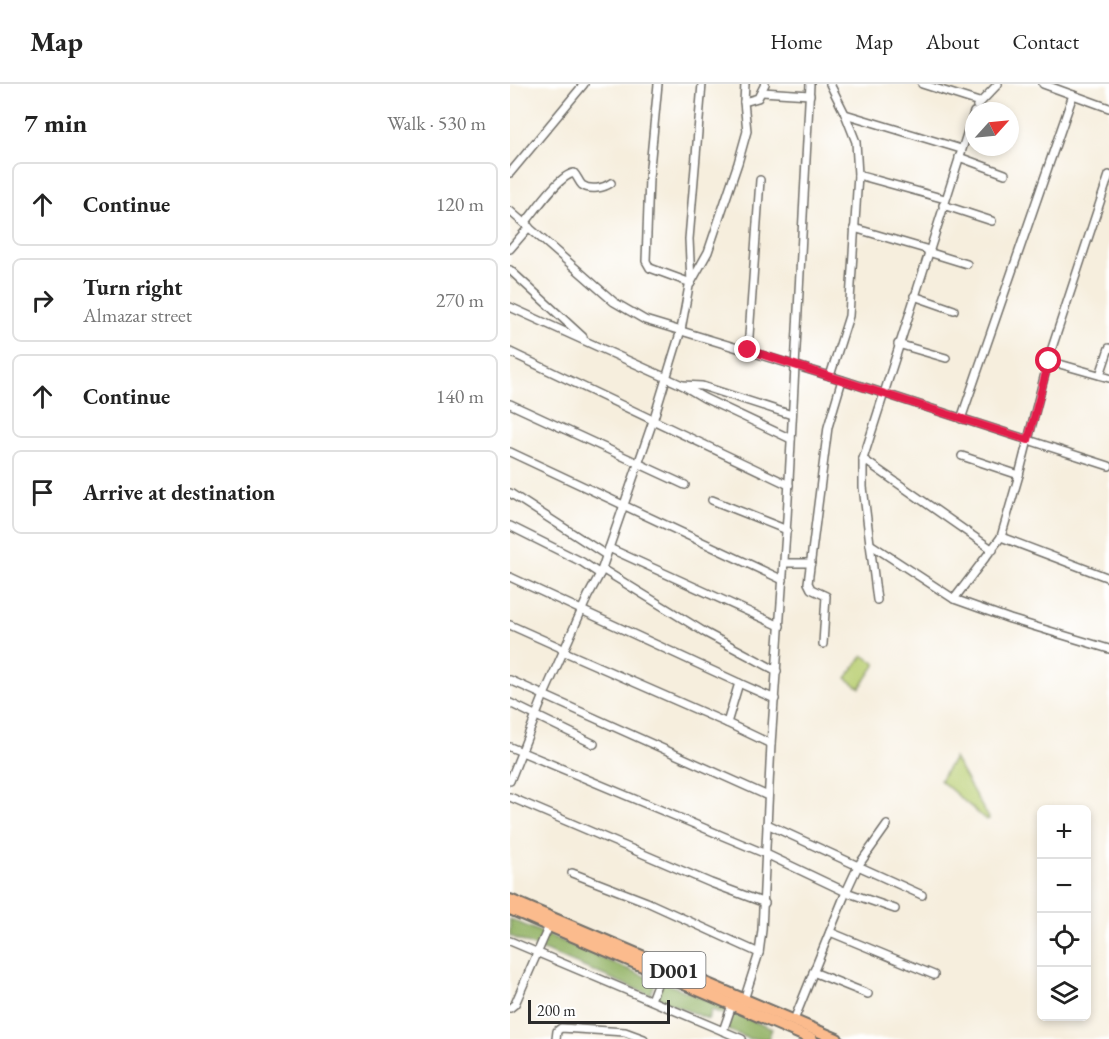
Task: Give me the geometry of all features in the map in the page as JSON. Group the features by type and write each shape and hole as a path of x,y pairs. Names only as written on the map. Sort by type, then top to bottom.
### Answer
{"highway":[{"name":"D001","path":"510,900 812,1039"},
{"name":"D001","path":"510,909 661,974 740,1004 794,1020 837,1039"}],"street":[{"path":"510,173 584,84"},
{"path":"658,84 648,189 645,261 650,267 691,283"},
{"path":"510,780 544,695 601,572 653,421 681,330 691,283 689,239 702,84"},
{"path":"691,283 708,252 747,131 745,84"},
{"path":"744,102 758,98 765,84"},
{"path":"723,1031 740,1004 759,953 765,903 768,796 787,530 810,84"},
{"path":"830,84 856,142 858,175 849,316 830,376"},
{"path":"922,84 979,102 998,84"},
{"path":"1043,84 1109,108"},
{"path":"762,92 810,95"},
{"path":"961,419 1073,95"},
{"path":"845,114 960,153 1005,174"},
{"path":"877,600 863,488 863,459 882,393 965,138"},
{"path":"510,249 554,188 571,172 586,186 599,188 611,183"},
{"path":"858,175 944,202 992,221"},
{"path":"954,599 1001,537 1049,361 1109,175"},
{"path":"748,350 760,180"},
{"path":"510,211 614,302 645,320 794,364 1109,466"},
{"path":"854,228 967,264"},
{"path":"510,270 587,341"},
{"path":"914,296 954,310"},
{"path":"510,307 682,385 704,398 791,439"},
{"path":"898,344 946,358"},
{"path":"1100,375 1109,348"},
{"path":"510,352 789,485"},
{"path":"1049,361 1109,378"},
{"path":"823,644 826,596 809,586 828,427 842,380"},
{"path":"682,385 702,386 792,415"},
{"path":"510,404 684,485"},
{"path":"510,452 783,580"},
{"path":"962,456 1019,475"},
{"path":"863,459 993,550"},
{"path":"510,493 608,552 780,626"},
{"path":"712,500 787,530"},
{"path":"510,526 601,572 777,671"},
{"path":"1001,537 1109,578"},
{"path":"870,544 954,599 1010,620 1109,649"},
{"path":"784,563 811,563"},
{"path":"510,577 775,699"},
{"path":"510,625 771,744"},
{"path":"510,680 768,796"},
{"path":"727,723 739,683"},
{"path":"510,703 594,744"},
{"path":"510,747 766,854 846,892 895,909"},
{"path":"510,796 711,883 765,903"},
{"path":"767,824 922,895"},
{"path":"794,1020 858,866 888,825"},
{"path":"572,873 647,902 759,953"},
{"path":"510,1008 515,1004 549,926"},
{"path":"830,932 934,975"},
{"path":"510,940 742,1039"},
{"path":"813,972 868,994"},
{"path":"651,1000 661,974"},
{"path":"556,1039 559,1029 625,1032 644,1039"}],"green space":[{"path":"863,655 876,664 860,688 846,678"},
{"path":"954,758 989,819 986,820 940,780"},
{"path":"510,919 656,981 650,995 510,936"},
{"path":"663,982 730,1009 723,1014 712,1010 708,1019 656,998 660,984"},
{"path":"733,1012 772,1029 768,1039 750,1039 726,1029"}],"route":[{"path":"748,350 1028,440 1049,361"}]}
